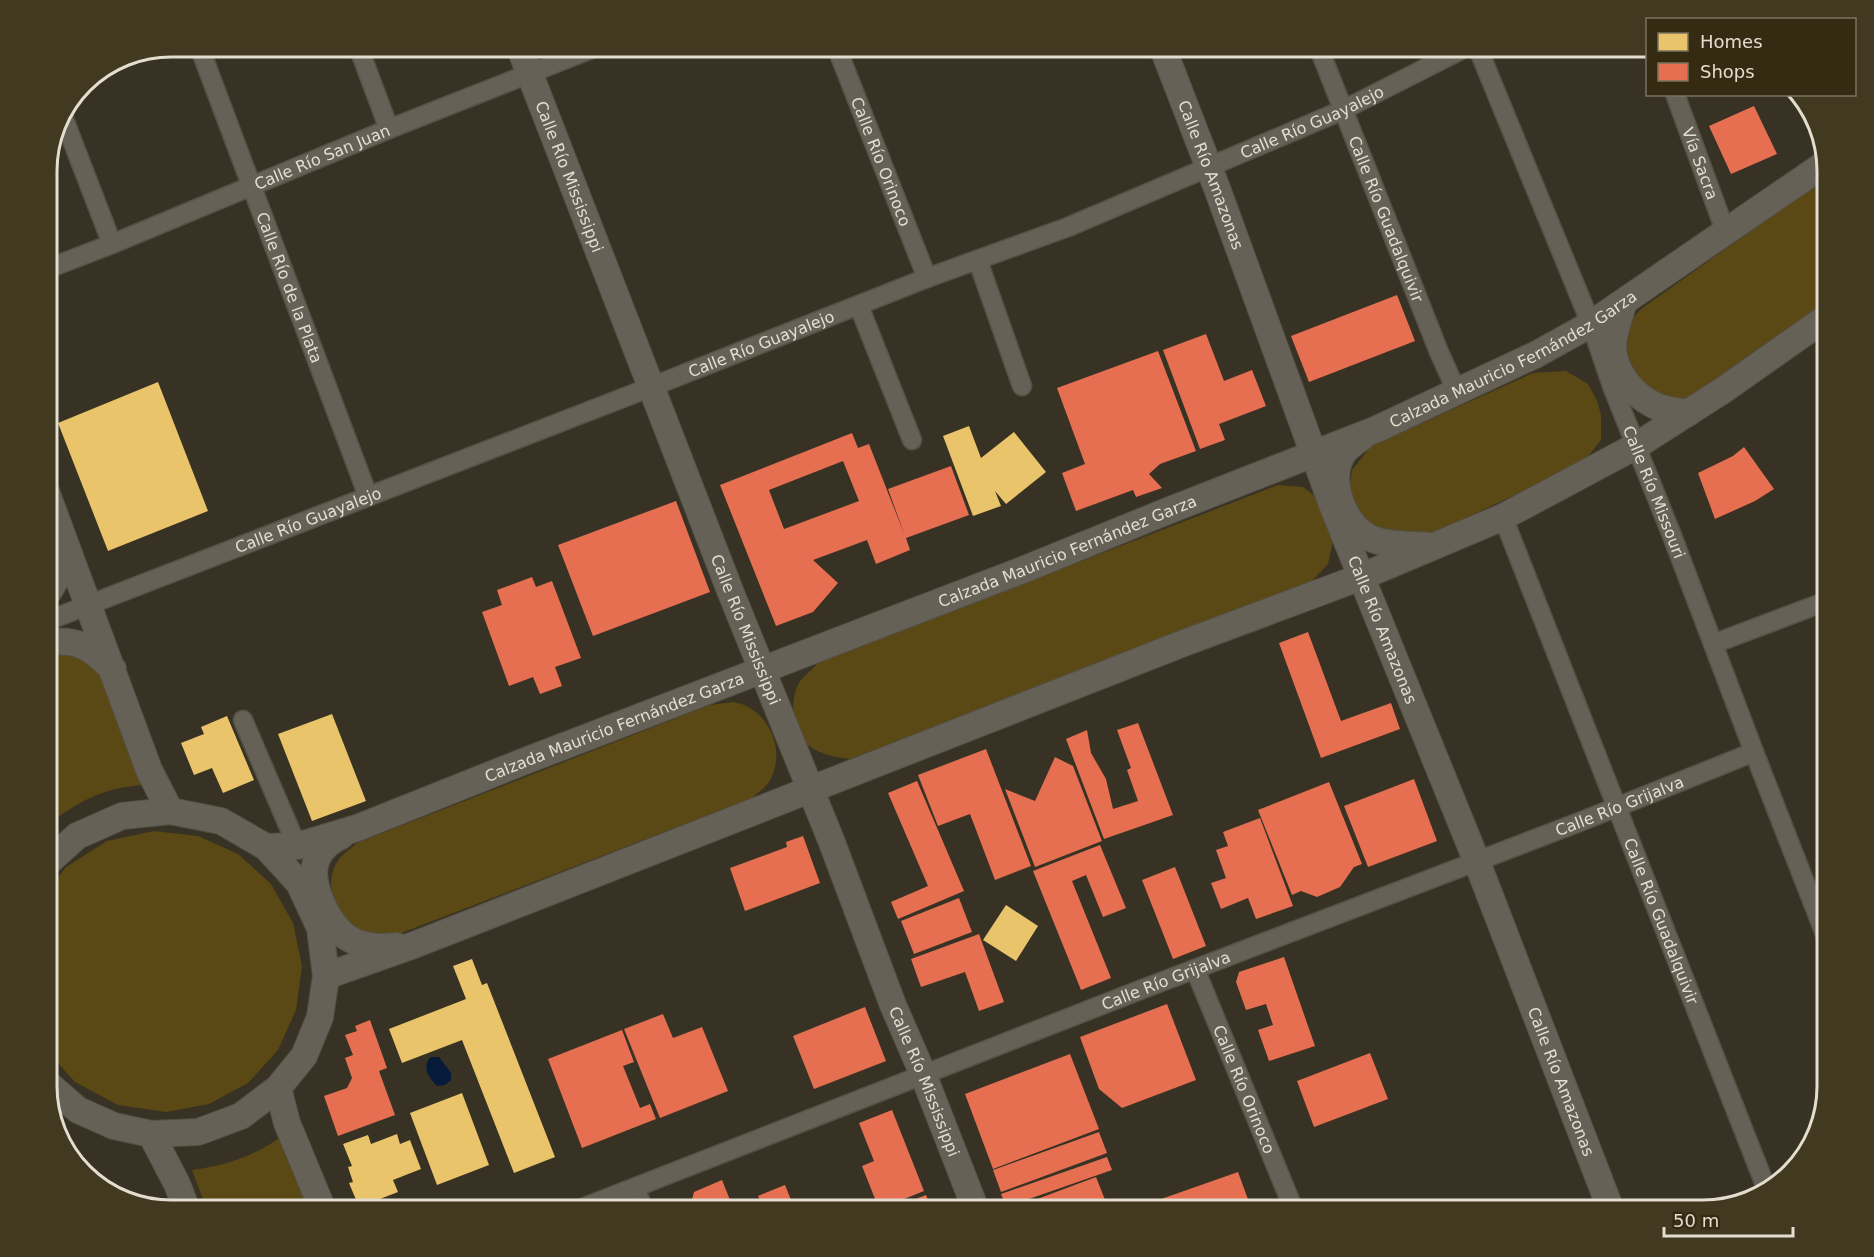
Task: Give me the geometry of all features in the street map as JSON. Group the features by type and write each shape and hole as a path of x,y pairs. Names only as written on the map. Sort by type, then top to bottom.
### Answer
{"main road":[{"name":"Calle Río Mississippi","path":"523,57 762,671 831,840 893,1005 923,1074 972,1200"},
{"name":"Calle Río Amazonas","path":"1166,57 1313,455 1477,862 1607,1200"},
{"name":"Calzada Mauricio Fernández Garza","path":"266,847 297,846 357,828 1025,569 1377,429 1537,354 1591,324 1817,169"},
{"path":"1623,304 1613,345 1616,361 1629,387 1651,404 1688,413"},
{"path":"326,976 414,945 1184,643 1361,577 1503,517 1636,446 1725,389 1817,324"},
{"path":"1377,429 1351,444 1341,456 1337,471 1337,489 1341,504 1355,526 1369,537 1383,542 1432,546"},
{"path":"57,520 149,770 170,811"},
{"path":"57,575 61,567 64,538"},
{"path":"57,641 78,643 90,649 113,669"},
{"path":"57,853 77,836 122,816 170,811 221,821 266,847 299,884 320,928 326,976 320,1017 304,1056 278,1088 241,1116 198,1132 151,1134 114,1126 78,1110 57,1093"},
{"path":"357,828 324,846 314,871 317,894 332,924 349,939 372,946 414,945"},
{"path":"278,1088 287,1124 319,1200"},
{"path":"151,1134 183,1200"}],"street":[{"name":"Calle Río de la Plata","path":"203,57 368,496"},
{"path":"362,57 389,129"},
{"name":"Calle Río San Juan","path":"57,265 572,57"},
{"name":"Calle Río Orinoco","path":"840,57 927,278"},
{"name":"Calle Río Guadalquivir","path":"1322,57 1457,392"},
{"name":"Calle Río Guayalejo","path":"57,617 927,278 1068,227 1343,110 1447,57"},
{"name":"Calle Río Missouri","path":"1482,57 1591,324 1612,386 1817,913"},
{"name":"Vía Sacra","path":"1676,96 1726,233"},
{"path":"67,126 112,244"},
{"path":"978,261 1022,386"},
{"path":"859,306 912,440"},
{"name":"Calle Río Guadalquivir","path":"1503,517 1764,1182"},
{"path":"1713,644 1817,606"},
{"path":"243,720 297,846"},
{"name":"Calle Río Grijalva","path":"603,1200 923,1074 975,1056 1195,969 1617,808 1754,752"},
{"name":"Calle Río Orinoco","path":"1195,969 1290,1200"},
{"path":"635,1188 640,1200"}],"shaded area":[{"path":"1817,184 1817,312 1688,399 1661,402 1623,372 1624,328 1641,309"},
{"path":"1566,371 1588,384 1601,415 1601,440 1583,463 1414,542 1394,541 1356,515 1349,490 1352,470 1371,446 1533,373"},
{"path":"1278,485 1303,487 1321,501 1333,541 1328,564 1312,581 850,759 819,752 803,740 796,724 794,696 801,680 818,663"},
{"path":"57,644 103,669 142,778 142,785 105,792 75,806 57,818"},
{"path":"733,702 756,712 765,721 775,744 774,770 769,782 752,798 396,935 377,936 359,932 343,919 337,910 333,900 331,879 339,859 357,843 710,705"},
{"path":"154,831 198,836 238,854 271,884 293,923 302,966 296,1010 278,1050 248,1083 209,1104 166,1112 118,1105 75,1082 57,1062 57,879 66,867 107,841"},
{"path":"282,1136 309,1200 203,1200 192,1170 239,1159"}],"water":[{"path":"431,1057 439,1057 451,1073 451,1080 445,1085 437,1086 429,1076 426,1068"}],"building: Homes":[{"path":"158,382 208,511 108,551 58,423"},
{"path":"969,426 981,458 1014,432 1046,472 1006,504 995,491 1001,506 973,516 943,436"},
{"path":"332,714 366,801 312,821 278,734"},
{"path":"227,716 254,780 223,793 212,768 194,775 181,743 204,734 201,727"},
{"path":"1006,905 1038,926 1016,961 983,940"},
{"path":"472,959 482,985 487,983 555,1157 514,1173 462,1040 402,1063 389,1029 466,999 453,966"},
{"path":"462,1093 489,1165 437,1185 410,1113"},
{"path":"397,1134 400,1144 410,1140 421,1169 393,1180 398,1192 377,1200 356,1200 349,1183 353,1182 348,1167 352,1166 343,1144 368,1135 371,1144"}],"building: Shops":[{"path":"1754,106 1777,154 1731,174 1709,126"},
{"path":"1397,295 1415,341 1309,382 1291,336"},
{"path":"1206,334 1224,381 1252,370 1266,406 1219,424 1225,440 1200,449 1163,350"},
{"path":"1158,351 1196,451 1160,464 1149,474 1162,488 1136,497 1133,490 1076,511 1062,473 1085,464 1057,388"},
{"path":"852,433 858,448 869,444 905,536 888,489 951,466 969,515 906,538 910,550 876,564 867,540 813,560 838,583 813,612 776,626 720,485","holes":["843,461 859,501 784,529 769,490"]},
{"path":"1744,447 1774,489 1755,501 1715,519 1698,473 1733,456"},
{"path":"676,501 710,592 593,636 558,545"},
{"path":"532,577 536,587 552,581 581,658 555,667 562,686 540,694 533,677 509,686 482,612 502,605 497,590"},
{"path":"1308,632 1341,721 1391,703 1400,729 1321,758 1279,643"},
{"path":"1138,723 1173,815 1104,839 1066,739 1087,730 1091,753 1106,779 1113,809 1138,801 1127,770 1131,768 1117,730"},
{"path":"986,749 1031,866 995,880 970,814 938,826 918,775"},
{"path":"1055,757 1073,766 1102,841 1035,867 1005,789 1035,801"},
{"path":"1414,779 1437,841 1368,867 1344,806"},
{"path":"917,781 964,891 898,919 891,902 928,886 888,793"},
{"path":"1329,782 1362,864 1354,867 1340,887 1317,897 1301,891 1292,895 1258,810"},
{"path":"1260,818 1293,906 1256,919 1248,898 1221,909 1211,883 1226,878 1216,850 1228,846 1223,832"},
{"path":"803,836 820,883 745,911 730,868 787,847 786,842"},
{"path":"1100,845 1126,908 1103,917 1086,875 1072,881 1111,978 1081,990 1033,871"},
{"path":"1175,867 1206,946 1173,959 1142,880"},
{"path":"959,898 972,932 914,954 901,921"},
{"path":"979,934 1004,1002 979,1011 965,972 921,987 911,959"},
{"path":"1284,957 1315,1046 1269,1061 1258,1030 1273,1025 1266,1004 1246,1010 1236,982 1239,972"},
{"path":"1167,1004 1196,1080 1122,1108 1099,1089 1080,1037"},
{"path":"865,1007 886,1061 814,1089 793,1036"},
{"path":"663,1014 673,1038 702,1027 728,1091 660,1118 624,1029"},
{"path":"370,1020 387,1068 379,1071 395,1115 338,1136 324,1096 347,1088 352,1078 345,1058 353,1055 345,1035 357,1031 355,1026"},
{"path":"622,1030 634,1062 623,1066 640,1108 650,1104 656,1119 582,1148 548,1059"},
{"path":"1370,1053 1388,1099 1314,1127 1297,1081"},
{"path":"1070,1054 1099,1129 993,1169 965,1094"},
{"path":"892,1110 924,1191 902,1200 875,1200 862,1166 874,1161 859,1123"},
{"path":"1099,1132 1107,1153 1001,1192 993,1170"},
{"path":"1107,1157 1112,1170 1026,1200 1003,1200 1001,1194"},
{"path":"1238,1172 1248,1200 1158,1200"},
{"path":"1096,1177 1105,1200 1035,1200"},
{"path":"722,1180 730,1200 692,1200 694,1192"},
{"path":"785,1185 791,1200 760,1200 758,1196"},
{"path":"926,1195 928,1200 913,1200"}]}
